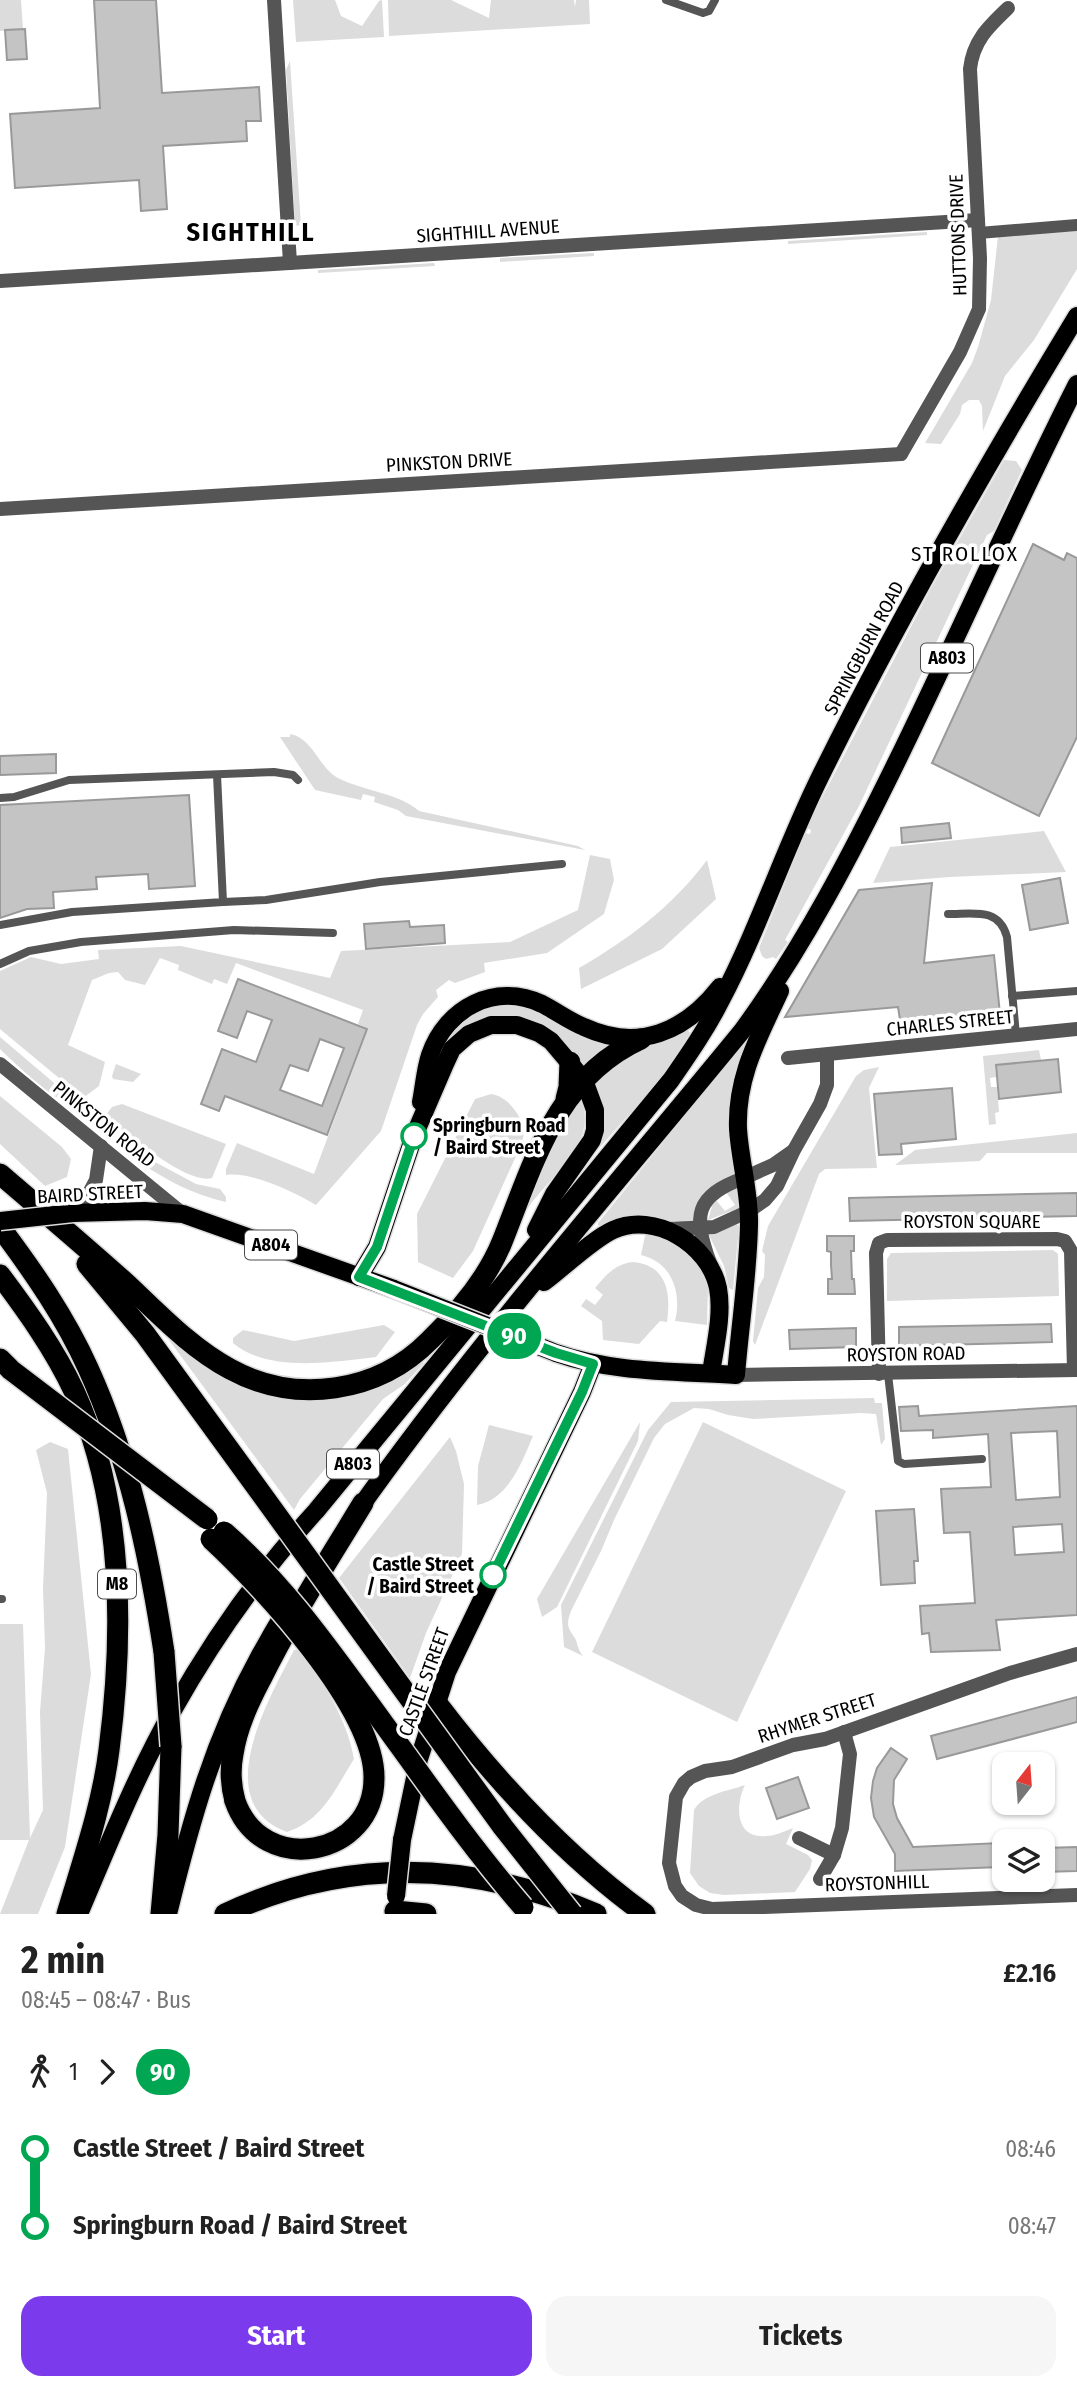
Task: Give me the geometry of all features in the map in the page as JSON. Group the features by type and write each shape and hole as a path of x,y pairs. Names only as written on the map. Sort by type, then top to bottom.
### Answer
{"highway":[{"path":"3,1176 176,1331 230,1369 254,1380 290,1389 344,1388 376,1378 410,1359 438,1333 481,1280 500,1247 538,1149 566,1099 620,1050 641,1039"},
{"path":"566,1099 570,1062"},
{"path":"3,1176 114,1296 181,1382 503,1828 572,1914"},
{"name":"M8","path":"0,1227 48,1295 87,1366 108,1417 134,1498 164,1652 171,1746 168,1835 171,1878 161,1914"},
{"name":"M8","path":"0,1275 46,1341 74,1391 101,1471 116,1569 119,1635 109,1751 93,1829 67,1914"},
{"path":"5,1365 95,1449 208,1528 246,1551 275,1581 326,1642 483,1860 526,1910"},
{"path":"208,1528 271,1598 328,1674 362,1732 370,1752 374,1776 371,1801 359,1822 333,1842 309,1850 289,1849 263,1839 248,1827 235,1801 231,1761 235,1741 248,1707 284,1635 363,1503"},
{"path":"436,1702 492,1773 536,1820 574,1857 645,1914"},
{"path":"225,1914 261,1898 301,1885 342,1877 402,1872 447,1873 497,1881 545,1894 596,1914"},
{"path":"395,1907 426,1914"}],"main road":[{"name":"SPRINGBURN ROAD","path":"750,938 820,777 910,604 1003,438 1077,316"},
{"name":"A803","path":"168,1914 171,1878 225,1725 245,1683 287,1610 383,1473 516,1304 742,1031 810,928 889,777 1021,496 1077,384"},
{"path":"516,1304 614,1229 644,1225 664,1229 692,1245 716,1281 719,1308 711,1374 736,1375 749,1211 738,1127 740,1094 754,1043 810,928"},
{"name":"A803","path":"359,1277 377,1247 414,1136 429,1056 453,1016 479,1002 502,995 515,996 542,1004 597,1032 624,1039 641,1039 671,1029 691,1017 728,978 750,938"},
{"name":"A803","path":"79,1914 130,1797 172,1712 234,1614 279,1551 316,1511 676,1073 721,1000 750,938"},
{"path":"414,1136 452,1049 469,1034 491,1025 504,1024 529,1028 551,1041 584,1080 595,1110 595,1130 592,1140 554,1194 523,1256"},
{"name":"BAIRD STREET","path":"0,1221 76,1212 145,1211 183,1214"},
{"name":"A804","path":"183,1214 394,1289 556,1353 593,1364 711,1374"},
{"name":"CASTLE STREET","path":"395,1907 402,1840 419,1759 436,1702 464,1634 582,1392 593,1364"}],"street":[{"path":"274,0 290,263"},
{"name":"HUTTONS DRIVE","path":"901,454 960,352 979,309 981,292 970,69 972,53 981,37 1008,8"},
{"name":"SIGHTHILL AVENUE","path":"0,281 978,226 1077,225"},
{"name":"PINKSTON DRIVE","path":"0,509 901,454"},
{"name":"CHARLES STREET","path":"788,1058 1077,1028"},
{"path":"664,1229 700,1229 722,1224 765,1200 777,1186 824,1094 828,1075 827,1055"},
{"name":"PINKSTON ROAD","path":"0,1064 183,1214"},
{"path":"76,1212 96,1180 101,1146"},
{"path":"716,1281 700,1229 701,1213 712,1194 725,1185 773,1165 794,1150"},
{"name":"ROYSTON SQUARE","path":"883,1374 876,1253 879,1243 887,1241 1065,1241 1071,1251 1075,1370"},
{"name":"ROYSTON ROAD","path":"736,1375 1075,1370"},
{"name":"RHYMER STREET","path":"682,1896 675,1886 669,1863 674,1810 676,1797 684,1783 698,1773 732,1767 793,1745 844,1732 1013,1672 1077,1654"},
{"path":"820,1879 834,1855 842,1828 849,1754 844,1732"},
{"path":"799,1838 834,1855"},
{"name":"ROYSTONHILL","path":"682,1896 696,1905 712,1909 900,1908 1077,1895"}],"lane":[{"path":"666,0 703,13 709,11 715,0"},
{"path":"0,798 13,797 69,780 279,773 293,775 298,780"},
{"path":"217,775 223,902"},
{"path":"0,925 72,912 266,900 380,882 562,864"},
{"path":"948,914 982,914 996,918 1004,926 1016,1035"},
{"path":"0,964 29,951 81,942 233,930 332,933"},
{"path":"1012,996 1077,991"},
{"path":"883,1374 897,1458 901,1463 982,1459"}],"shaded area":[{"path":"0,0 21,0 23,29 0,31"},
{"path":"293,0 335,0 341,16 362,26 382,0 384,37 296,42"},
{"path":"388,0 451,0 489,18 491,0 574,0 575,7 576,0 589,0 590,24 389,36"},
{"path":"290,61 301,225 295,226 286,70"},
{"path":"1077,231 1077,269 1034,340 1005,376 983,431 982,406 979,400 969,400 962,405 960,414 941,444 925,443 972,363 978,347 991,300 998,236"},
{"path":"927,232 927,235 788,244 788,241"},
{"path":"594,253 594,256 500,262 500,258"},
{"path":"434,263 435,266 318,273 318,270"},
{"path":"1004,460 1016,461 1022,470 994,531 987,535 859,806 785,940 788,942 776,959 766,959 759,948 805,833 810,834 811,830 807,828 814,813 929,592"},
{"path":"290,734 305,741 338,778 401,800 419,811 578,846 585,850 406,816 398,810 374,802 375,797 363,794 361,800 315,790 280,737 290,737"},
{"path":"1044,831 1066,872 873,883 890,847"},
{"path":"590,855 610,859 614,880 604,914 547,953 484,963 485,972 455,983 449,980 436,990 438,997 417,1025 381,1131 316,1205 260,1179 226,1175 226,1169 237,1143 314,1174 368,1029 358,1024 363,1010 236,963 227,984 214,979 212,984 178,970 179,965 160,958 145,985 125,980 118,972 109,973 92,980 68,1045 105,1062 99,1086 83,1098 0,1029 0,971 31,957 61,964 99,959 98,950 181,946 330,978 341,951 510,942 578,910"},
{"path":"707,860 716,899 662,949 581,989 579,968 649,921 680,892"},
{"path":"516,1003 616,1044 584,1070 541,1025 520,1017 500,1016 468,1025 444,1043 458,1022 473,1011"},
{"path":"686,1028 690,1033 661,1078 595,1153 601,1134 602,1116 599,1099 591,1081 627,1052"},
{"path":"0,1037 74,1102 57,1098 40,1085 0,1049"},
{"path":"742,1045 744,1047 732,1094 735,1174 706,1192 693,1223 636,1219 598,1225 598,1223"},
{"path":"1039,1050 1041,1060 995,1065 996,1077 990,1078 991,1087 997,1087 999,1112 995,1113 996,1124 989,1125 983,1056"},
{"path":"116,1064 141,1074 133,1082 113,1079"},
{"path":"879,1067 869,1088 877,1168 825,1169 819,1174 755,1345 753,1341 758,1288 764,1277 765,1255 762,1251 768,1226 856,1076 864,1070"},
{"path":"491,1094 503,1098 512,1107 525,1130 521,1145 473,1251 453,1278 418,1262 417,1214 475,1099"},
{"path":"578,1094 584,1111 584,1127 580,1141 572,1155 528,1208 520,1205"},
{"path":"0,1096 62,1147 71,1159 67,1177 45,1186 0,1144"},
{"path":"122,1104 226,1144 212,1178 201,1178 172,1166 105,1116 112,1107"},
{"path":"1077,1133 1077,1153 987,1153 980,1161 895,1165 915,1150"},
{"path":"144,1156 196,1184 220,1189 226,1202 192,1191 159,1175 139,1162"},
{"path":"737,1187 739,1208 708,1220 716,1200 725,1211 735,1205 726,1192"},
{"path":"737,1224 739,1227 733,1290 729,1288 724,1266 708,1233"},
{"path":"646,1231 682,1244 702,1269 708,1287 707,1325 675,1321 677,1300 672,1280 660,1264 641,1255"},
{"path":"1053,1250 1058,1254 1059,1296 887,1301 887,1259 891,1253"},
{"path":"633,1262 654,1269 665,1283 667,1322 660,1321 639,1344 603,1340 602,1321 581,1306 586,1299 595,1305 603,1295 595,1288 599,1283 616,1268"},
{"path":"384,1325 395,1332 376,1357 321,1363 282,1362 264,1359 233,1343 233,1338 243,1330 294,1341"},
{"path":"161,1329 293,1395 432,1348 422,1361 424,1363 405,1384 383,1399 300,1499 294,1510"},
{"path":"874,1398 875,1403 882,1403 885,1439 881,1445 876,1414 753,1419 694,1408 665,1424 654,1438 571,1611 569,1627 583,1656 564,1647 561,1605 648,1430 671,1402"},
{"path":"640,1422 638,1441 557,1607 542,1617 537,1599"},
{"path":"703,1422 846,1491 737,1722 592,1652"},
{"path":"489,1425 533,1436 519,1468 505,1488 488,1502 477,1505 478,1466"},
{"path":"450,1437 464,1484 462,1554 426,1633 410,1678 339,1578"},
{"path":"50,1442 68,1449 91,1674 65,1847 38,1914 0,1914 29,1840 0,1840 0,1624 23,1624 30,1838 43,1810 40,1712 45,1648 43,1589 47,1493 36,1450"},
{"path":"300,1649 340,1715 354,1759 319,1812 299,1827 287,1832 264,1818 251,1798 248,1775 260,1721 294,1650"},
{"path":"745,1785 739,1811 743,1826 748,1832 766,1836 793,1828 786,1844 808,1855 812,1860 810,1869 795,1892 724,1895 710,1893 699,1886 690,1873 694,1810 703,1800"}],"building":[{"path":"94,0 156,0 162,93 259,87 261,121 246,121 247,141 163,146 167,209 141,211 139,180 15,188 10,114 100,108"},
{"path":"25,29 27,59 7,60 5,30"},
{"path":"1033,544 1064,560 1067,553 1077,558 1077,737 1039,816 932,763"},
{"path":"56,754 56,773 0,775 0,756"},
{"path":"189,795 195,886 149,889 148,874 96,877 97,889 53,892 54,908 27,909 0,918 0,805"},
{"path":"949,823 951,838 902,843 901,828"},
{"path":"1060,878 1068,923 1030,930 1022,885"},
{"path":"932,883 924,963 994,955 1000,1014 901,1026 898,1007 785,1017 859,890"},
{"path":"409,921 410,927 444,925 445,943 366,949 364,924"},
{"path":"238,979 367,1029 327,1135 225,1096 219,1111 201,1104 222,1049 256,1062 272,1020 247,1011 237,1038 218,1031","holes":["320,1039 344,1048 322,1106 280,1090 290,1065 308,1071"]},
{"path":"1058,1059 1061,1092 999,1099 996,1065"},
{"path":"952,1088 956,1139 901,1144 902,1154 879,1155 874,1094"},
{"path":"1077,1193 1077,1216 850,1221 849,1198"},
{"path":"827,1236 854,1236 854,1251 851,1251 855,1294 828,1294 828,1279 832,1279 831,1252 827,1251"},
{"path":"1051,1324 1052,1342 899,1346 899,1327"},
{"path":"856,1328 856,1347 790,1349 789,1330"},
{"path":"918,1406 919,1416 1077,1406 1077,1615 996,1620 1000,1650 931,1652 929,1633 922,1634 920,1606 975,1603 970,1532 944,1533 941,1489 991,1487 988,1434 933,1438 933,1430 901,1431 899,1407","holes":["1057,1431 1060,1497 1016,1500 1011,1433","1062,1524 1064,1552 1015,1555 1013,1527"]},
{"path":"914,1509 918,1561 914,1561 915,1583 881,1585 876,1511"},
{"path":"1077,1697 1077,1722 937,1759 931,1736"},
{"path":"891,1748 907,1759 894,1780 893,1804 897,1818 913,1847 992,1843 992,1867 895,1871 895,1854 874,1817 871,1798 877,1768"},
{"path":"798,1777 809,1808 777,1819 766,1788"},
{"path":"1077,1847 1077,1871 1055,1872 1055,1848"}],"bus line":[{"name":"90","path":"414,1136 377,1247 359,1277 556,1353 593,1364 589,1378 493,1575"}],"place":[{"name":"Springburn Road / Baird Street","path":"414,1136"},
{"name":"Castle Street / Baird Street","path":"493,1575"}],"district":[{"name":"SIGHTHILL","path":"251,232"},
{"name":"ST ROLLOX","path":"965,554"}]}
